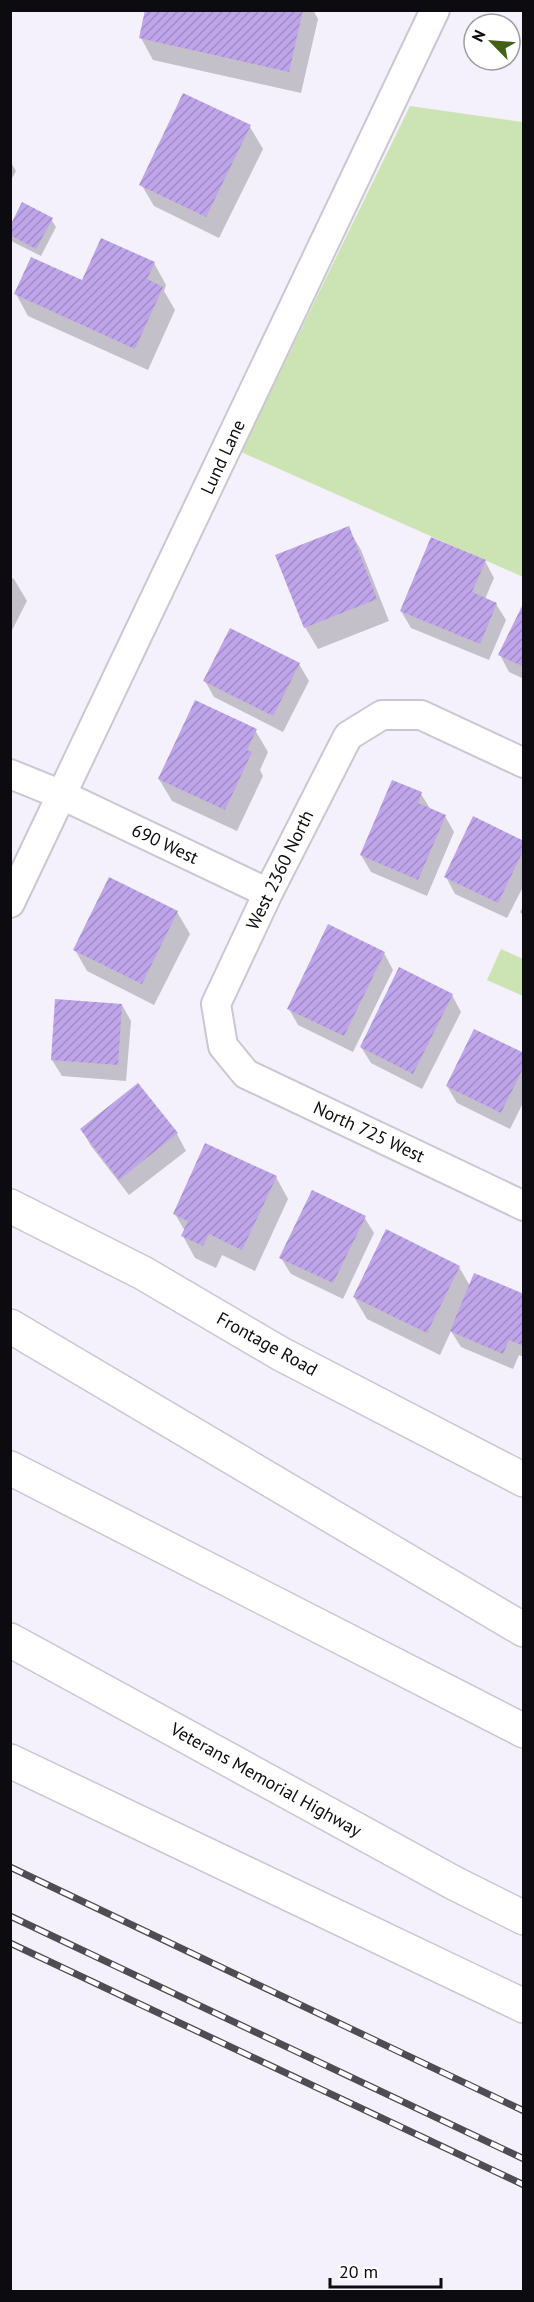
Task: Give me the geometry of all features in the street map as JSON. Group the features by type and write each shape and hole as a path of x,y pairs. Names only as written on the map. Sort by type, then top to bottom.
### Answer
{"main road":[{"name":"Frontage Road","path":"10,1206 143,1274 281,1354 524,1480"},
{"path":"10,1326 524,1630"},
{"path":"10,1468 524,1731"},
{"name":"Veterans Memorial Highway","path":"10,1640 444,1877 524,1918"},
{"path":"10,1761 524,2006"}],"street":[{"name":"Lund Lane","path":"10,903 435,10"},
{"name":"West 2360 North","path":"223,1046 216,1004 268,893 348,736 382,714 421,715 524,763"},
{"name":"690 West","path":"10,774 62,795 268,893"},
{"name":"North 725 West","path":"223,1046 246,1074 524,1206"}],"green space":[{"path":"410,106 523,122 523,577 241,452"},
{"path":"501,949 523,959 523,996 487,980"}],"building":[{"path":"145,10 303,10 289,72 139,38"},
{"path":"183,93 251,125 206,217 139,185"},
{"path":"22,202 53,218 36,249 10,235 10,226"},
{"path":"101,238 155,262 147,279 163,287 135,349 14,294 31,257 82,280"},
{"path":"349,526 377,599 304,628 275,555"},
{"path":"431,537 486,560 472,592 497,603 480,644 400,611"},
{"path":"524,602 524,667 498,655"},
{"path":"230,628 300,663 273,716 203,681"},
{"path":"195,700 257,729 247,750 252,752 225,810 158,779"},
{"path":"392,780 422,792 418,803 446,815 418,880 360,855"},
{"path":"473,816 524,841 524,849 498,903 444,877"},
{"path":"109,877 178,911 142,984 73,950"},
{"path":"328,924 385,952 344,1036 287,1009"},
{"path":"399,967 453,994 413,1074 360,1047"},
{"path":"55,999 122,1004 118,1065 51,1060"},
{"path":"474,1029 524,1053 524,1066 501,1113 446,1086"},
{"path":"138,1083 178,1133 119,1180 80,1129"},
{"path":"205,1143 277,1176 242,1250 209,1234 203,1246 181,1236 188,1221 173,1214"},
{"path":"312,1190 366,1216 333,1283 279,1258"},
{"path":"386,1229 460,1266 427,1333 353,1297"},
{"path":"474,1273 524,1294 524,1346 509,1340 503,1354 450,1331"}],"railway":[{"path":"10,1867 524,2111"},
{"path":"10,1916 524,2159"},
{"path":"10,1943 524,2185"}]}
